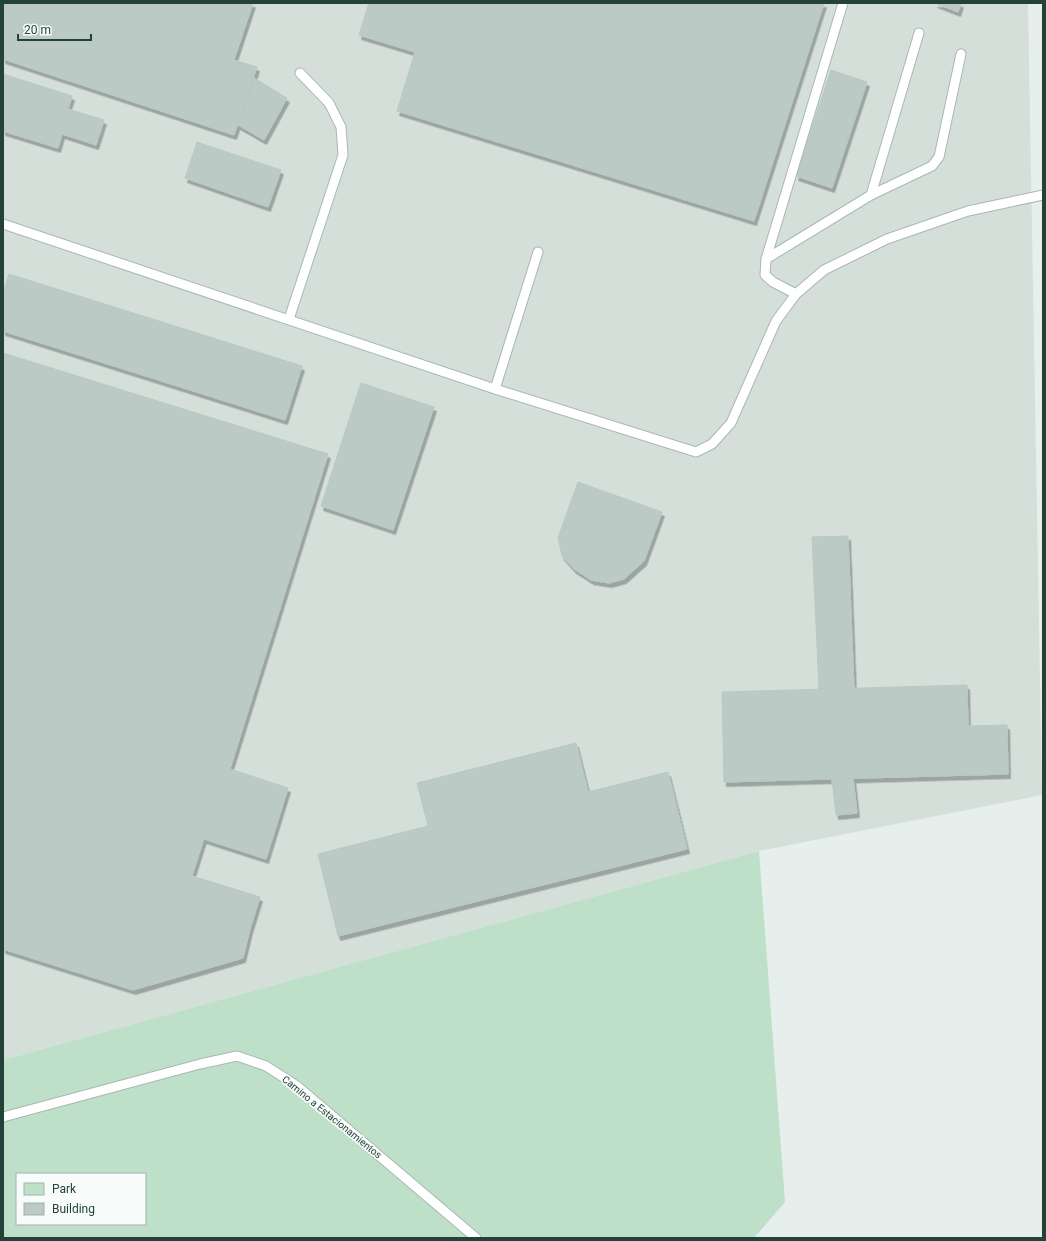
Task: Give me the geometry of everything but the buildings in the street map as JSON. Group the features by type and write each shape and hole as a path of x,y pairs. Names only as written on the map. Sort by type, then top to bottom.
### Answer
{"lane":[{"path":"796,294 773,282 765,274 766,259 843,3"},
{"path":"871,195 919,33"},
{"path":"766,259 871,195 932,166 939,157 960,54"},
{"path":"289,319 343,155 341,127 330,103 300,73"},
{"path":"3,224 495,389 696,452 712,444 731,423 776,322 796,294 824,270 887,239 968,211 1043,195"},
{"path":"495,389 538,252"},
{"name":"Camino a Estacionamientos","path":"3,1117 200,1064 238,1056 266,1066 297,1086 476,1238"}],"shaded area":[{"path":"3,3 1028,3 1042,795 759,851 3,1060"}],"green space":[{"path":"759,851 785,1202 754,1238 3,1238 3,1060"}]}
